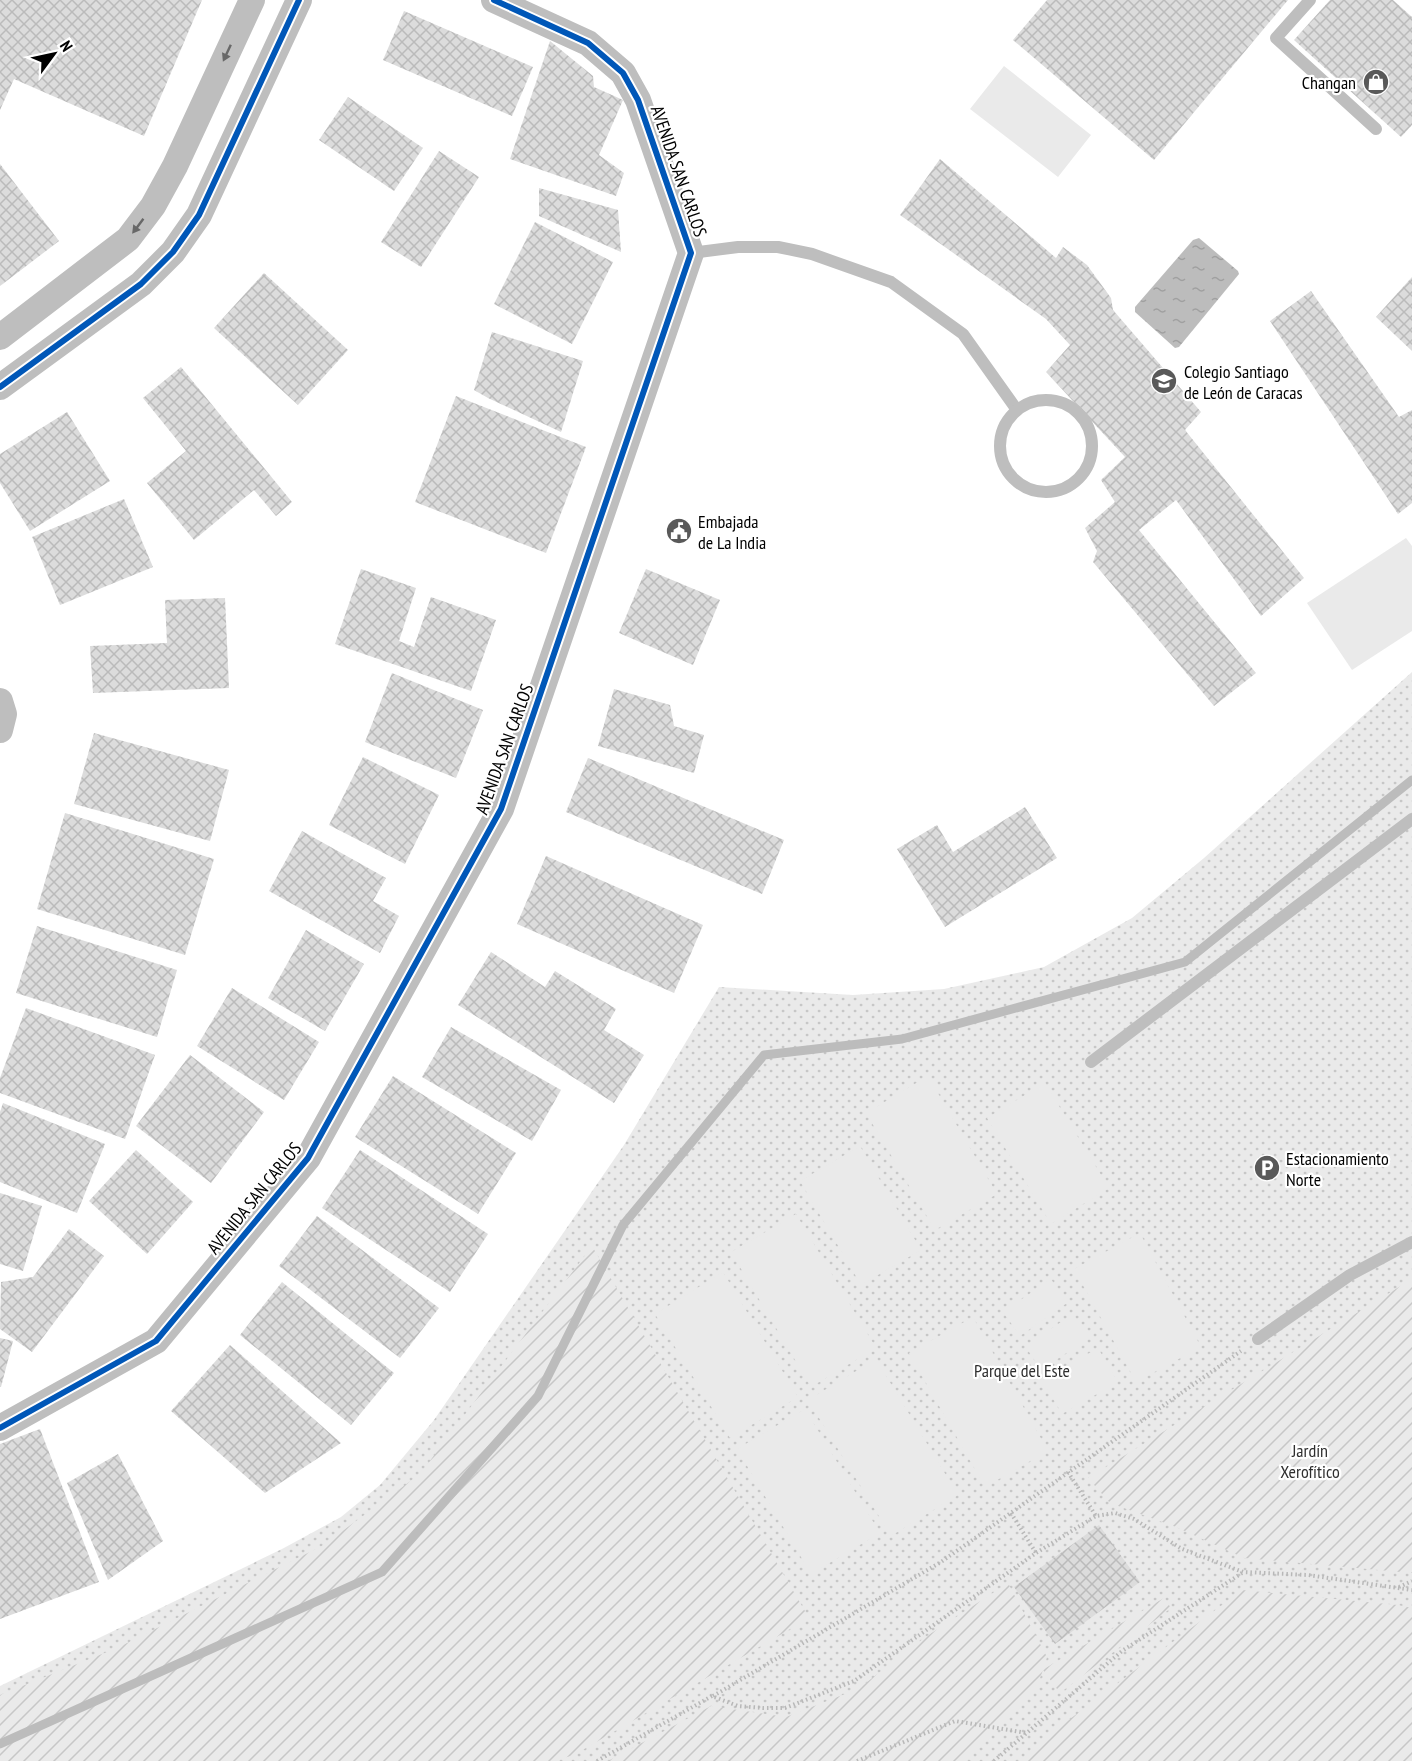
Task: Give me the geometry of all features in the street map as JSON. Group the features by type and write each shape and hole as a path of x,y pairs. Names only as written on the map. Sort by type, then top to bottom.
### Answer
{"street":[{"path":"0,337 128,239 153,206 175,166 252,0"},
{"path":"0,387 141,284 173,252 199,215 299,0"},
{"name":"AVENIDA SAN CARLOS","path":"0,1428 156,1341 308,1158 501,808 691,253 638,100 623,73 588,43 494,0"},
{"path":"0,701 4,714 0,730"}],"lane":[{"path":"1310,0 1276,38 1376,129"},
{"path":"691,253 738,247 778,247 812,254 891,282 963,334 1017,410"},
{"path":"1042,400 1062,402 1077,411 1087,423 1092,438 1091,458 1084,472 1069,486 1054,491 1035,491 1020,484 1006,469 1001,454 1001,437 1006,423 1017,410 1027,404 1042,400"},
{"path":"1091,1062 1412,819"},
{"path":"1258,1339 1350,1275 1412,1242"}],"path":[{"path":"597,1761 941,1562 1258,1339"},
{"path":"1068,1472 1096,1516"},
{"path":"1011,1513 1036,1553"},
{"path":"712,1696 738,1706 785,1708 854,1681 1036,1553 1096,1516 1115,1513 1134,1519 1182,1549 1243,1572 1308,1575 1412,1590"},
{"path":"994,1761 1122,1651 1243,1572"},
{"path":"1399,1587 1412,1581"},
{"path":"857,1761 955,1721 1028,1733"}],"green space":[{"path":"1004,66 1091,135 1058,177 970,109"},
{"path":"1406,538 1412,546 1412,631 1352,670 1307,603"},
{"name":"Parque del Este","path":"1412,672 1412,1761 0,1761 0,1686 282,1549 341,1517 380,1485 434,1420 624,1145 719,987 853,995 944,989 1044,967 1132,918 1204,858"},
{"path":"928,1076 997,1194 935,1230 866,1113"},
{"path":"1045,1083 1109,1188 1051,1224 987,1118"},
{"path":"860,1146 921,1250 861,1285 800,1181"},
{"path":"796,1214 876,1348 811,1387 731,1252"},
{"path":"1140,1233 1201,1347 1136,1382 1074,1269"},
{"path":"592,1246 809,1618 574,1755 553,1761 0,1761 0,1695 117,1648 322,1546 420,1474"},
{"path":"723,1272 798,1397 730,1438 655,1314"},
{"path":"1051,1279 1067,1303 1020,1336 1003,1312"},
{"name":"Jardín Xerofítico","path":"1412,1279 1412,1573 1244,1558 1176,1527 1110,1503 1088,1478"},
{"path":"1073,1314 1089,1338 1041,1370 1025,1346"},
{"path":"973,1317 1048,1451 985,1487 909,1353"},
{"path":"1098,1348 1118,1382 1062,1414 1042,1380"},
{"path":"876,1359 958,1495 891,1536 808,1400"},
{"path":"805,1409 880,1533 811,1574 737,1449"},
{"path":"1008,1583 1047,1657 1044,1669 1164,1598 1171,1608 1060,1693 1043,1670 1036,1689 963,1761 608,1761 711,1706 786,1717 858,1689 924,1638"},
{"path":"1242,1590 1412,1608 1412,1761 1020,1761 1038,1743"}],"water":[{"path":"1199,238 1239,274 1179,347 1175,348 1135,312 1135,307 1193,240"}],"building":[{"path":"0,0 202,0 144,136 14,79 0,110"},
{"path":"1047,0 1288,0 1154,160 1013,40"},
{"name":"Changan","path":"1330,0 1393,0 1412,17 1412,125 1401,137 1294,40"},
{"path":"404,11 533,67 512,116 383,60"},
{"path":"550,41 593,76 594,87 623,100 599,155 624,173 616,196 510,159"},
{"path":"348,97 423,148 394,191 319,140"},
{"path":"439,151 479,177 421,267 381,242"},
{"path":"940,159 1056,258 1063,247 1087,265 1111,298 1113,310 1201,412 1185,430 1304,578 1261,616 1176,500 1139,530 1256,673 1214,706 1093,562 1097,551 1085,528 1115,502 1101,480 1125,457 1046,372 1070,345 1046,319 900,215"},
{"path":"0,164 59,241 0,286"},
{"path":"539,188 618,210 621,252 539,216"},
{"path":"535,222 613,262 572,344 494,304"},
{"path":"264,273 348,350 298,405 214,328"},
{"path":"1412,277 1412,351 1376,317"},
{"path":"1311,291 1399,417 1412,410 1412,503 1398,514 1270,321"},
{"path":"492,332 583,361 561,432 474,390"},
{"path":"181,367 292,502 276,516 254,490 194,540 147,483 186,451 143,398"},
{"path":"456,396 586,447 546,553 415,502"},
{"path":"67,412 110,481 30,531 0,483 0,454"},
{"path":"124,499 153,567 60,605 32,537"},
{"path":"361,569 416,588 399,641 414,647 431,597 496,620 471,691 335,644"},
{"path":"646,569 720,600 693,665 619,633"},
{"path":"225,598 229,688 93,693 90,646 167,643 165,600"},
{"path":"392,673 483,710 456,778 365,742"},
{"path":"614,689 670,705 674,726 704,735 694,773 598,746"},
{"path":"94,733 229,770 210,841 74,804"},
{"path":"363,757 439,795 405,864 329,825"},
{"path":"588,758 784,840 762,894 566,812"},
{"path":"1025,807 1057,858 945,927 897,849 937,825 953,852"},
{"path":"65,813 214,859 185,955 37,909"},
{"path":"302,831 386,878 373,901 399,916 380,953 269,891"},
{"path":"546,856 703,925 674,993 517,924"},
{"path":"37,926 177,970 157,1037 16,993"},
{"path":"306,930 364,964 325,1031 268,998"},
{"path":"491,952 545,987 555,971 616,1009 604,1030 644,1055 614,1103 458,1005"},
{"path":"232,988 319,1042 284,1100 197,1046"},
{"path":"26,1008 155,1055 125,1139 0,1093 0,1078"},
{"path":"451,1027 561,1090 532,1141 422,1077"},
{"path":"190,1055 264,1112 211,1183 136,1126"},
{"path":"393,1076 516,1153 478,1214 355,1137"},
{"path":"3,1103 105,1144 77,1213 0,1182 0,1112"},
{"path":"136,1150 193,1202 147,1254 89,1201"},
{"path":"360,1150 488,1234 450,1292 322,1208"},
{"path":"0,1193 42,1206 23,1271 0,1264"},
{"path":"317,1216 439,1308 400,1358 279,1266"},
{"path":"69,1229 104,1256 32,1352 0,1329 1,1282 33,1277"},
{"path":"282,1282 394,1373 351,1425 240,1335"},
{"path":"0,1338 13,1341 1,1387 0,1387"},
{"path":"230,1345 341,1443 265,1493 171,1411"},
{"path":"40,1429 99,1582 0,1619 0,1444"},
{"path":"118,1454 163,1541 108,1580 67,1483"},
{"path":"1099,1525 1140,1582 1055,1644 1014,1587"}],"waterway":[{"path":"0,1744 382,1572 538,1396 623,1225 764,1055 902,1039 1185,962 1412,780"}],"cycle path":[{"path":"0,387 141,284 173,252 199,215 299,0"},
{"path":"0,1428 156,1341 308,1158 501,809 691,253 638,100 623,73 588,43 494,0"}],"place":[{"name":"Changan","path":"1376,82"},
{"name":"Colegio Santiago de León de Caracas","path":"1164,381"},
{"name":"Embajada de La India","path":"679,531"},
{"name":"Estacionamiento Norte","path":"1267,1168"}]}
